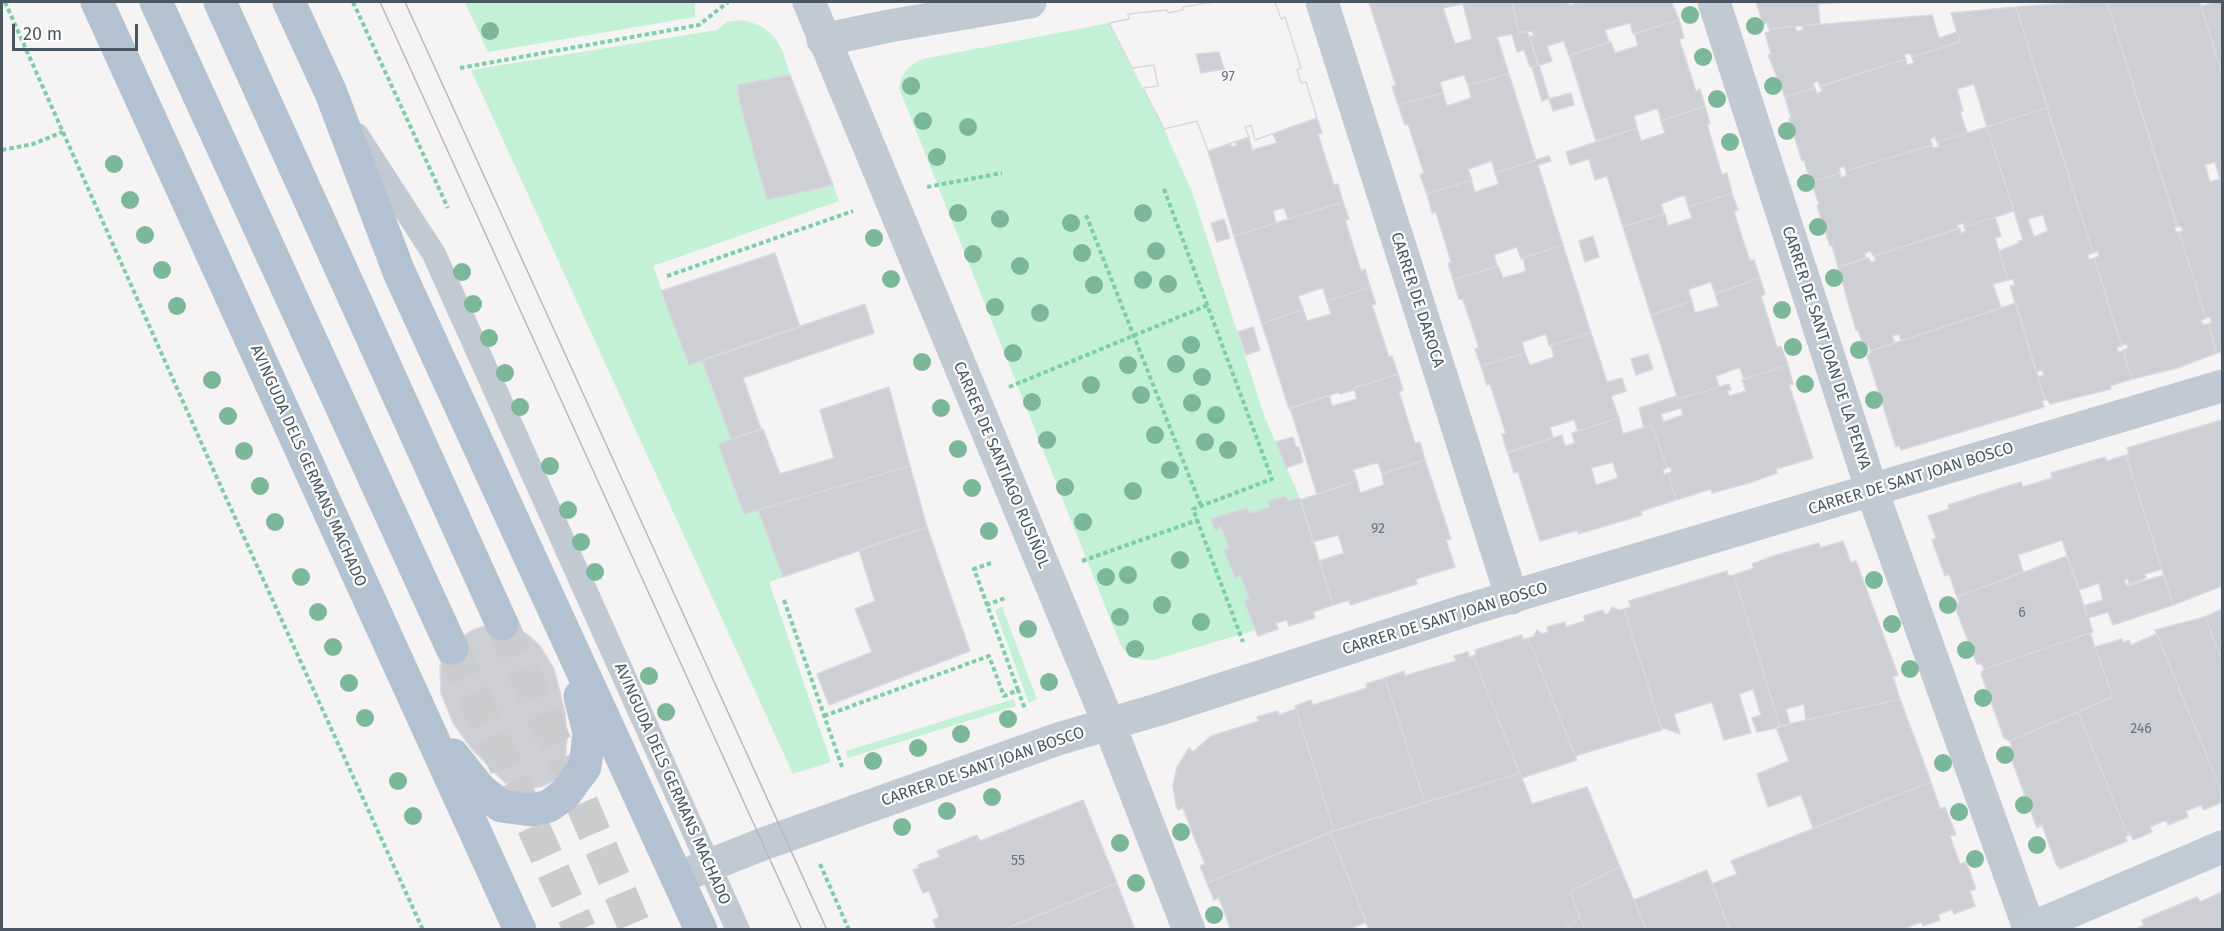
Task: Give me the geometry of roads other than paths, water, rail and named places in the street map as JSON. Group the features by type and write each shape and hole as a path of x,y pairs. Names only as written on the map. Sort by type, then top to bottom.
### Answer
{"main road":[{"name":"AVINGUDA DELS GERMANS MACHADO","path":"97,2 520,930"},
{"path":"156,2 452,648"},
{"path":"220,2 502,624"},
{"name":"AVINGUDA DELS GERMANS MACHADO","path":"289,2 331,93 399,272 701,930"},
{"path":"420,713 480,789 501,806 531,810 549,806 566,794 585,767 588,744 589,733 566,636"},
{"path":"2028,929 2223,847"}],"street":[{"name":"CARRER DE SANTIAGO RUSIÑOL","path":"809,2 1109,724 1189,930"},
{"path":"823,40 889,26 1030,2"},
{"name":"CARRER DE DAROCA","path":"1322,2 1512,598"},
{"name":"CARRER DE SANT JOAN DE LA PENYA","path":"1714,2 1872,491 2028,929"},
{"name":"CARRER DE SANT JOAN BOSCO","path":"677,878 1046,743 1467,610 2223,386"}],"lane":[{"name":"AVINGUDA DELS GERMANS MACHADO","path":"331,93 434,254 738,930"}],"tunnel":[{"path":"502,624 636,930"},
{"path":"452,648 580,930"}],"tram line":[{"path":"380,2 802,930"},
{"path":"405,2 827,930"}]}
